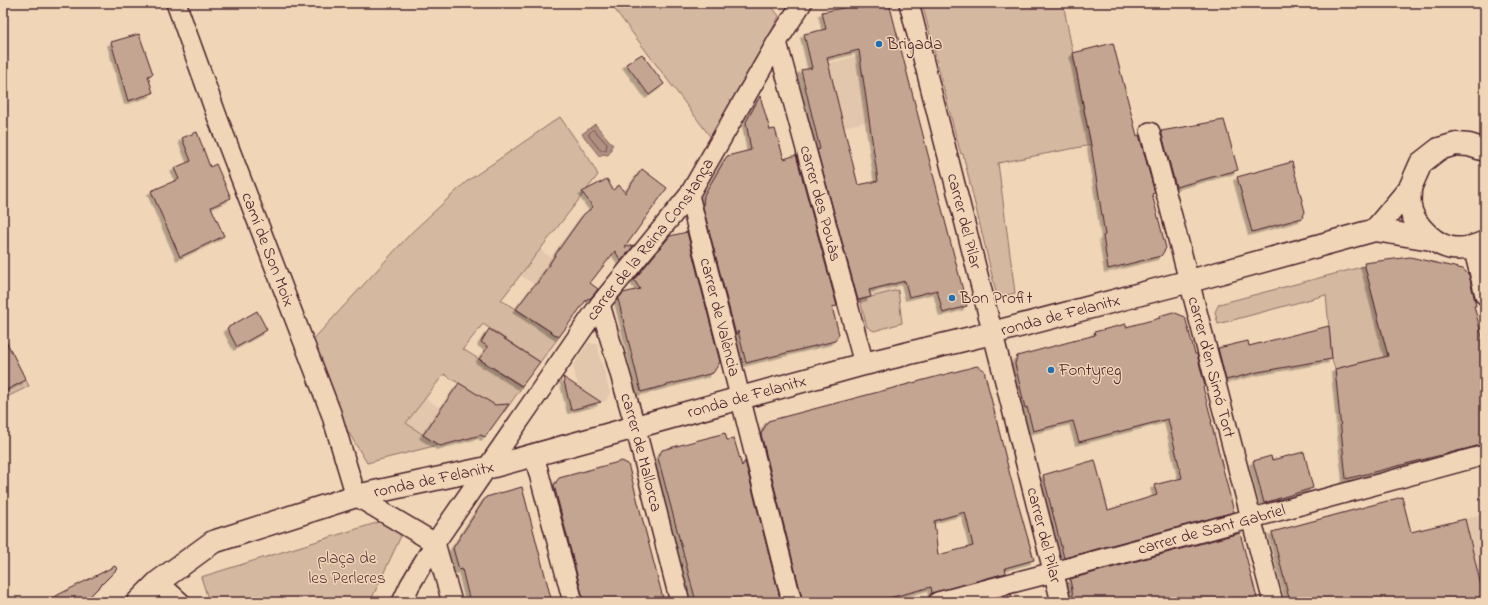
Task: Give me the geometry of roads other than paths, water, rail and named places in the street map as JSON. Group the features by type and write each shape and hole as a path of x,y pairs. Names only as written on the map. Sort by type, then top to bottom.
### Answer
{"main road":[{"path":"1375,230 1410,188 1421,163 1439,149 1456,144 1469,145 1485,150"},
{"path":"1410,188 1410,206 1415,220 1431,239"},
{"name":"ronda de Felanitx","path":"138,602 158,582 213,542 356,496 487,468 740,397 1190,281 1375,230"},
{"path":"1375,230 1431,239 1440,244 1453,248 1479,245"}],"street":[{"name":"camí de Son Moix","path":"176,3 218,119 331,413 356,496"},
{"name":"carrer de la Reina Constança","path":"402,602 410,585 435,543 600,304 689,195 777,42 802,3"},
{"name":"carrer del Pilar","path":"909,3 1061,602"},
{"name":"carrer des Pouàs","path":"777,42 864,364"},
{"name":"carrer d'en Simó Tort","path":"1150,132 1273,602"},
{"name":"carrer de València","path":"689,195 792,602"},
{"path":"1479,245 1485,295"},
{"name":"carrer de Mallorca","path":"600,304 635,426 680,602"},
{"path":"534,455 573,602"},
{"name":"carrer de Sant Gabriel","path":"938,602 1485,455"},
{"path":"356,496 435,543 452,602"},
{"path":"158,582 180,602"}],"water":[{"path":"595,124 613,145 608,155 602,154 600,157 582,134"}],"place":[{"name":"Brigada","path":"879,44"},
{"name":"Bon Profit","path":"952,298"},
{"name":"Fontyreg","path":"1051,370"}],"park label":[{"name":"plaça de les Perleres","path":"347,568"}]}
